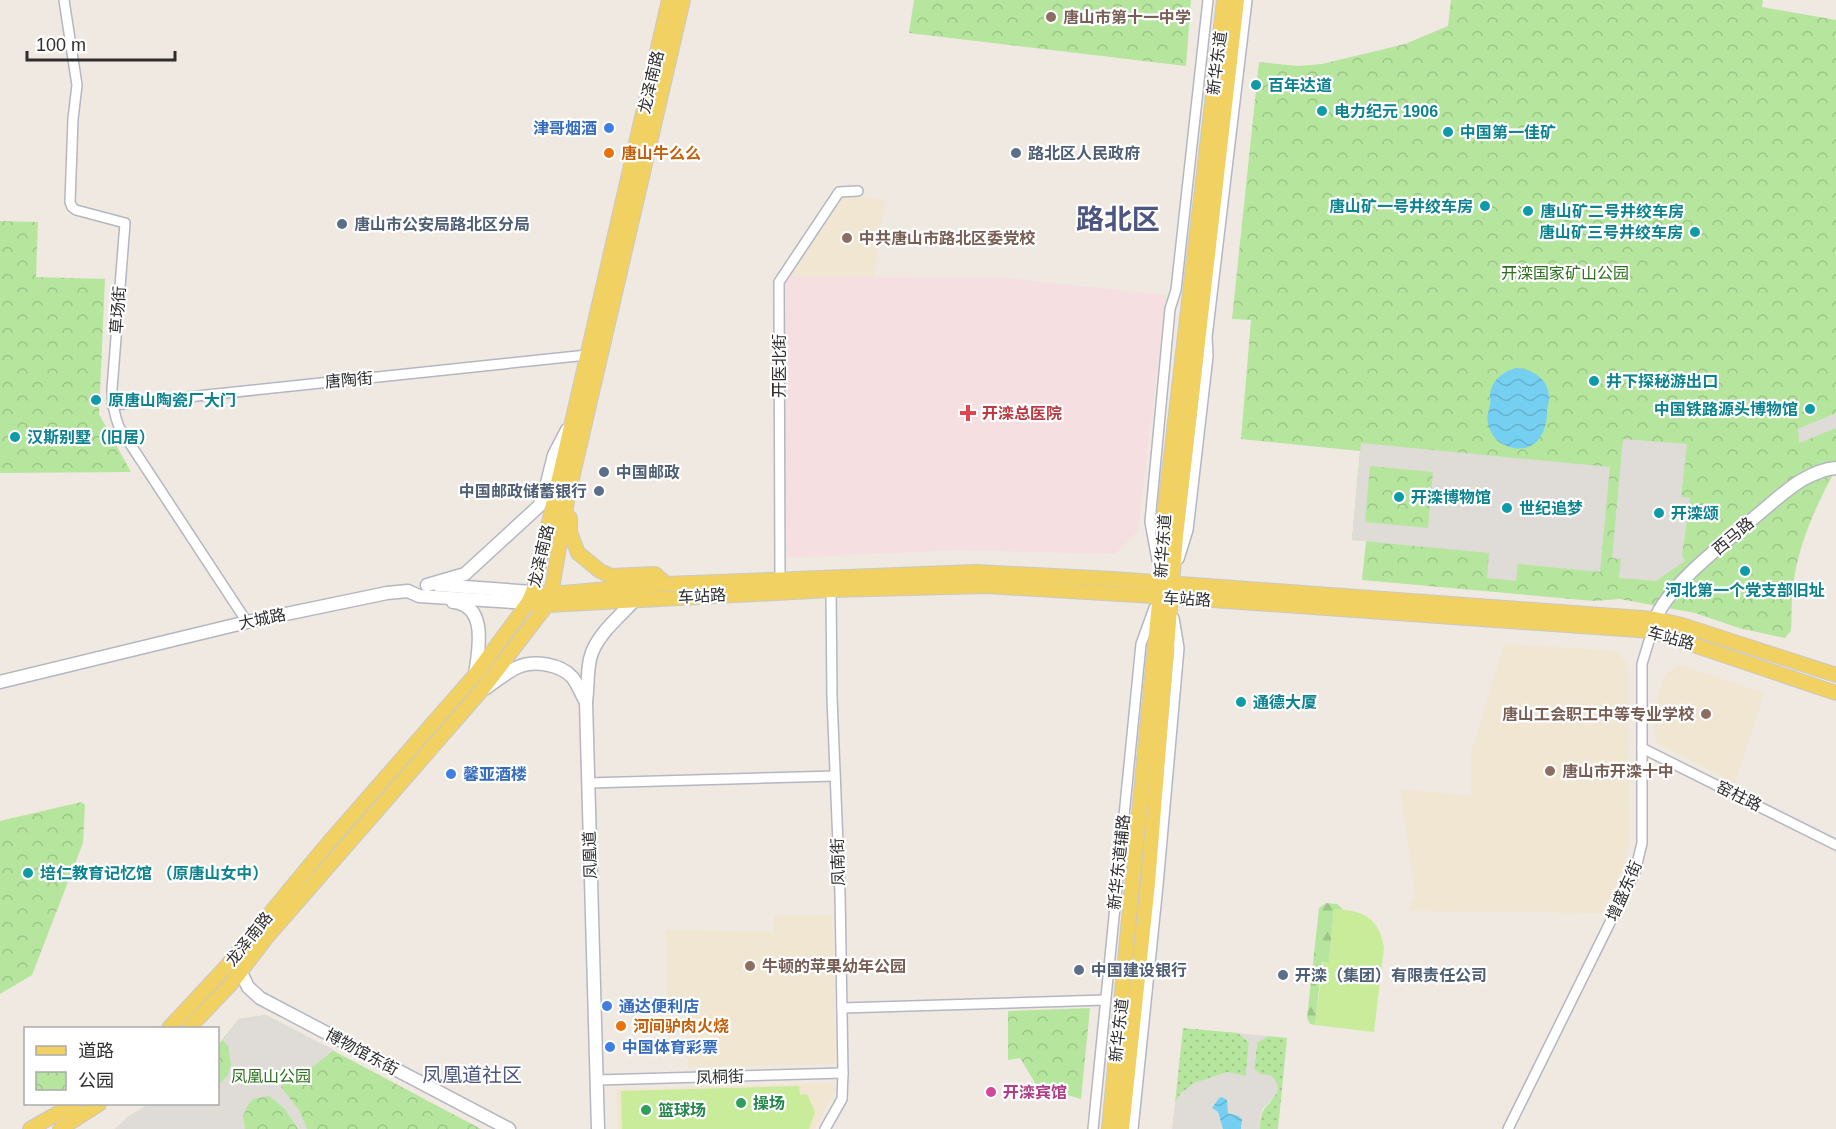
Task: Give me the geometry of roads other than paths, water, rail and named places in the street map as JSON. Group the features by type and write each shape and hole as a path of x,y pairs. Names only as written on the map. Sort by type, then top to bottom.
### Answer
{"main road":[{"name":"龙泽南路","path":"171,1027 235,956 324,848 475,675 531,597 672,0"},
{"name":"龙泽南路","path":"191,1027 231,984 267,937 481,691 549,599 568,496 672,0"},
{"name":"新华东道","path":"1122,1129 1148,883 1165,590 1162,534 1224,0"},
{"name":"新华东道","path":"1109,1129 1165,590 1237,0"},
{"path":"568,496 572,543 588,563 611,576 655,574 666,584"},
{"name":"车站路","path":"549,599 666,584 976,572 1165,590 1653,625 1682,625 1836,675"},
{"name":"车站路","path":"531,597 636,599 987,586 1165,590"},
{"name":"车站路","path":"1653,625 1836,693"},
{"path":"30,1129 72,1105"},
{"path":"60,1129 97,1105"}],"street":[{"name":"草场街","path":"64,0 77,85 73,119 70,202 76,210 125,223 112,405 119,427 247,622"},
{"path":"1133,1129 1179,648 1150,522 1170,309 1176,290 1208,0"},
{"name":"新华东道辅路","path":"1094,1129 1141,644 1188,530 1208,356 1207,337 1247,0"},
{"name":"开医北街","path":"780,579 779,282 839,192 858,191"},
{"name":"唐陶街","path":"112,405 587,355"},
{"path":"414,594 427,585 465,574 539,506 554,454 572,422"},
{"name":"西马路","path":"1653,625 1679,585 1712,553 1800,481 1825,469 1836,468"},
{"path":"427,585 531,597"},
{"name":"凤南街","path":"825,1129 842,1099 843,1073 831,590"},
{"name":"大城路","path":"0,682 247,622 387,594 531,597"},
{"path":"414,594 429,600 458,602 473,613 480,630 475,675"},
{"name":"凤凰道","path":"598,1129 586,702 592,650 614,621 636,599"},
{"name":"增盛东街","path":"1508,1129 1635,872 1642,843 1642,664 1653,625"},
{"path":"481,691 515,668 532,663 545,664 570,675 586,702"},
{"name":"窑柱路","path":"1642,748 1836,845"},
{"path":"588,783 835,776"},
{"name":"博物馆东街","path":"235,956 248,987 260,998 509,1129"},
{"path":"842,1008 1105,1000"},
{"name":"凤桐街","path":"597,1080 843,1073"}],"water":[{"path":"1516,368 1528,370 1539,376 1546,385 1549,398 1541,436 1531,446 1524,448 1500,443 1492,434 1487,421 1491,391 1495,382 1506,372"},
{"path":"1222,1097 1227,1100 1228,1113 1242,1119 1241,1129 1223,1129 1218,1112 1212,1108"}],"place":[{"name":"唐山市第十一中学","path":"1051,17"},
{"name":"百年达道","path":"1256,85"},
{"name":"电力纪元 1906","path":"1322,111"},
{"name":"津哥烟酒","path":"609,128"},
{"name":"中国第一佳矿","path":"1448,132"},
{"name":"唐山牛么么","path":"609,153"},
{"name":"路北区人民政府","path":"1016,153"},
{"name":"唐山矿一号井绞车房","path":"1485,206"},
{"name":"唐山矿二号井绞车房","path":"1528,211"},
{"name":"唐山市公安局路北区分局","path":"342,224"},
{"name":"唐山矿三号井绞车房","path":"1695,232"},
{"name":"中共唐山市路北区委党校","path":"847,238"},
{"name":"井下探秘游出口","path":"1594,381"},
{"name":"原唐山陶瓷厂大门","path":"96,400"},
{"name":"中国铁路源头博物馆","path":"1810,409"},
{"name":"开滦总医院","path":"968,413"},
{"name":"汉斯别墅（旧居）","path":"15,437"},
{"name":"中国邮政","path":"604,472"},
{"name":"中国邮政储蓄银行","path":"599,491"},
{"name":"开滦博物馆","path":"1399,497"},
{"name":"世纪追梦","path":"1507,508"},
{"name":"开滦颂","path":"1659,513"},
{"name":"河北第一个党支部旧址","path":"1745,571"},
{"name":"通德大厦","path":"1241,702"},
{"name":"唐山工会职工中等专业学校","path":"1706,714"},
{"name":"唐山市开滦十中","path":"1550,771"},
{"name":"馨亚酒楼","path":"451,774"},
{"name":"培仁教育记忆馆 （原唐山女中）","path":"28,873"},
{"name":"牛顿的苹果幼年公园","path":"750,966"},
{"name":"中国建设银行","path":"1079,970"},
{"name":"开滦（集团）有限责任公司","path":"1283,975"},
{"name":"通达便利店","path":"607,1006"},
{"name":"河间驴肉火烧","path":"621,1026"},
{"name":"中国体育彩票","path":"610,1047"},
{"name":"开滦宾馆","path":"991,1092"},
{"name":"操场","path":"741,1103"},
{"name":"篮球场","path":"646,1110"}],"district":[{"name":"路北区","path":"1118,219"},
{"name":"凤凰道社区","path":"472,1075"}],"park label":[{"name":"开滦国家矿山公园","path":"1565,273"},
{"name":"凤凰山公园","path":"271,1076"}]}
